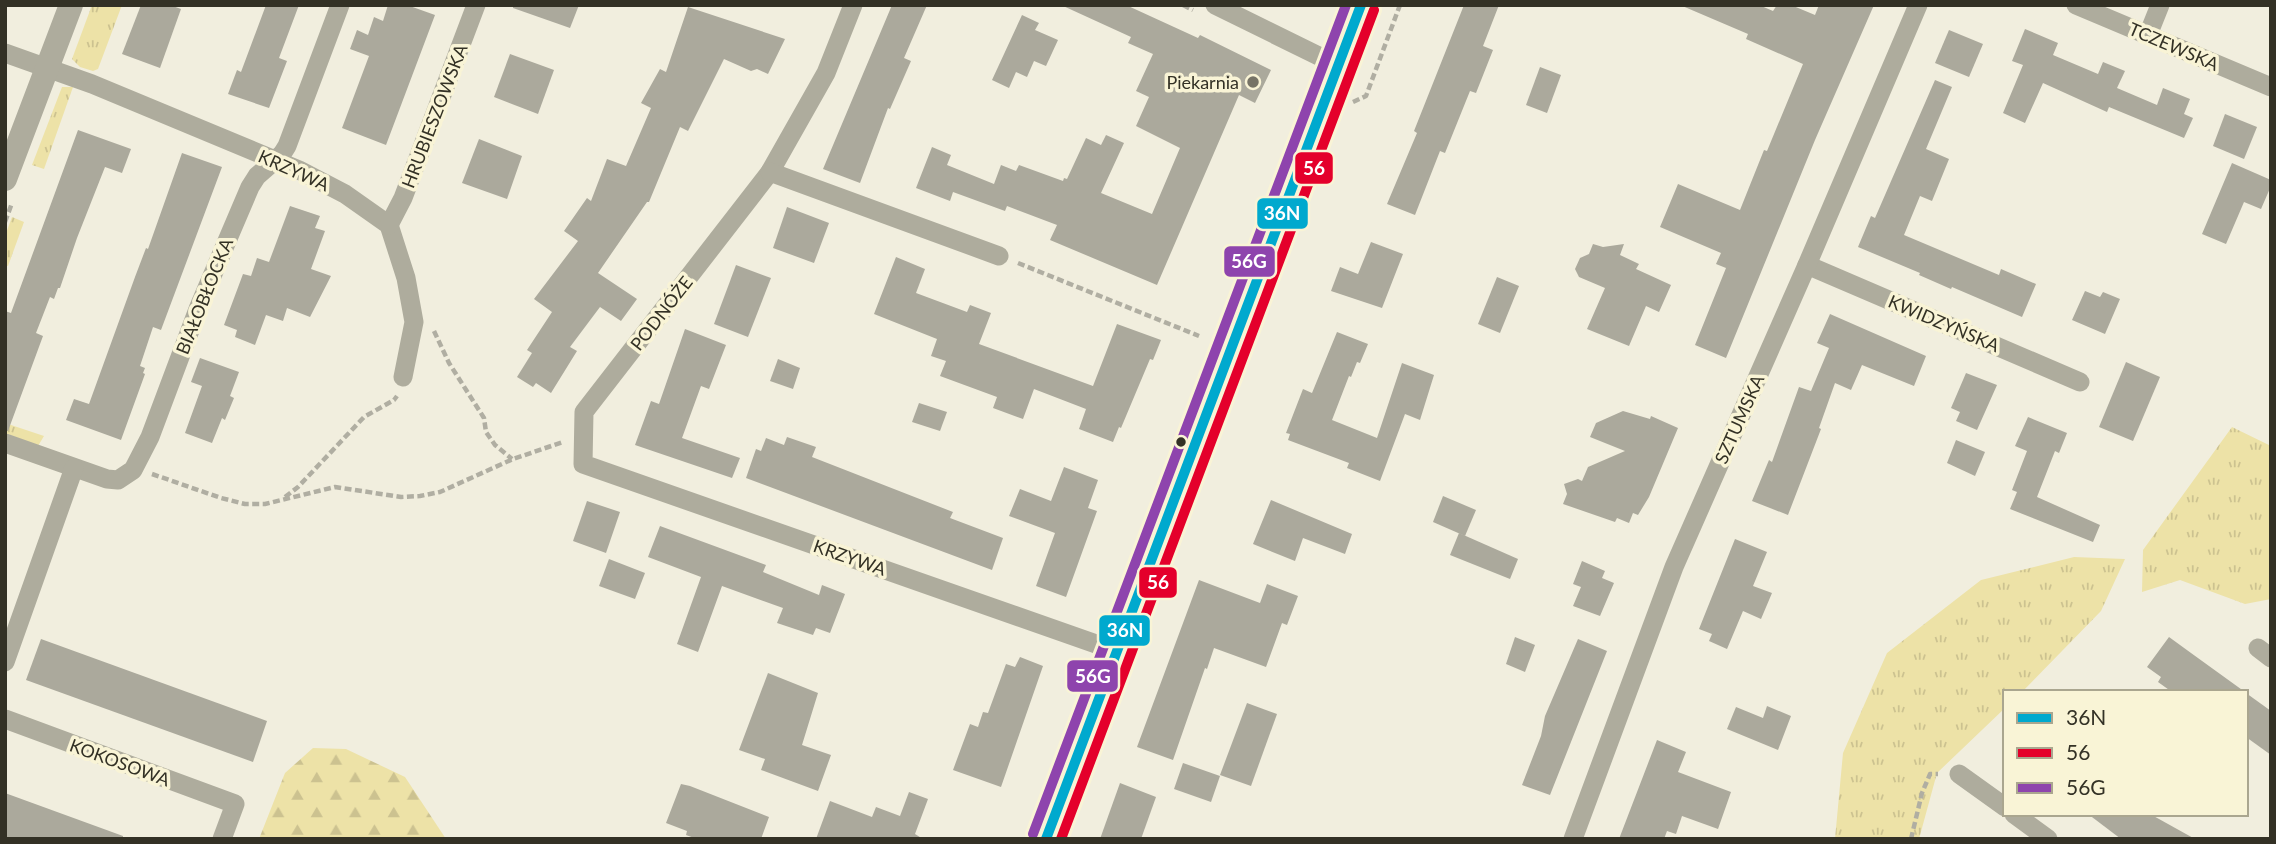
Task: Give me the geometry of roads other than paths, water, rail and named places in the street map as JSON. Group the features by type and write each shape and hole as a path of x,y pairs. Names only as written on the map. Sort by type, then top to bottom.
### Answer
{"main road":[{"path":"1046,839 1361,5"}],"street":[{"path":"5,179 71,5"},
{"name":"BIAŁOBŁOCKA","path":"74,468 118,480 133,470 149,437 212,274 250,187 257,176 287,146 340,5"},
{"name":"HRUBIESZOWSKA","path":"389,225 403,198 476,5"},
{"name":"PODNÓŻE","path":"583,464 584,412 770,172 825,73 853,5"},
{"path":"1215,5 1337,65"},
{"name":"SZTUMSKA","path":"1573,839 1674,567 1918,5"},
{"name":"TCZEWSKA","path":"2076,5 2271,88"},
{"path":"2148,35 2160,5"},
{"name":"KRZYWA","path":"5,53 92,84 324,182 389,225"},
{"path":"770,172 999,256"},
{"path":"389,225 406,278 414,322 403,377"},
{"name":"KWIDZYŃSKA","path":"1807,265 2080,382"},
{"path":"5,443 74,468 5,662"},
{"name":"KRZYWA","path":"583,464 1116,651"},
{"name":"KOKOSOWA","path":"5,719 235,804 222,839"},
{"path":"1959,774 2003,806"},
{"path":"2017,816 2048,839"}],"place":[{"name":"Piekarnia","path":"1253,82"}]}
